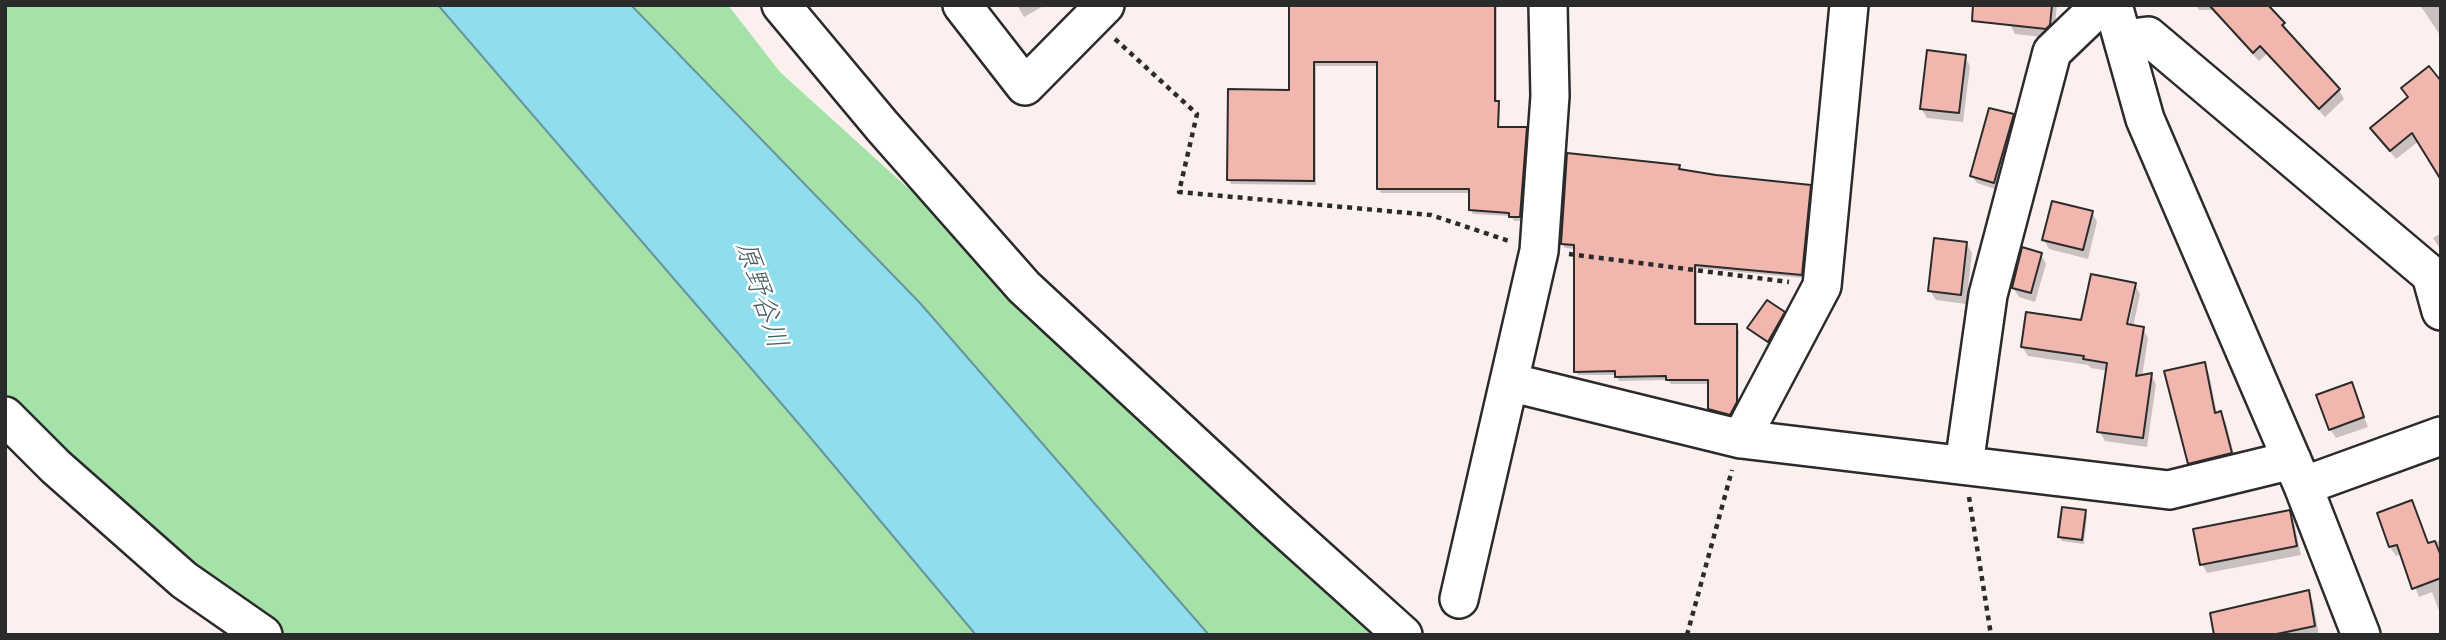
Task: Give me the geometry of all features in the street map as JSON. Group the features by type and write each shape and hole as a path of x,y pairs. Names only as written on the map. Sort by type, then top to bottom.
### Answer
{"street":[{"path":"781,5 882,126 1024,287 1403,635"},
{"path":"962,5 1025,86 1098,12"},
{"path":"1459,599 1539,251 1550,96 1548,5"},
{"path":"1741,439 1822,286 1849,5"},
{"path":"1964,465 1988,295 2052,52 2101,5"},
{"path":"2118,22 2148,36 2431,275 2441,311"},
{"path":"2118,22 2145,119 2297,473 2361,635"},
{"path":"1509,382 1741,439 2169,490 2297,473 2441,436"},
{"path":"5,416 57,467 184,580 263,635"}],"path":[{"path":"1098,12 1197,114 1179,192 1431,215 1539,251 1822,286"},
{"path":"1686,635 1741,439"},
{"path":"1964,465 1991,635"}],"green space":[{"path":"5,5 728,5 780,72 1401,635 270,635 5,413"}],"water":[{"name":"原野谷川","path":"438,5 631,5 920,303 1209,635 976,635 799,424"}],"building":[{"path":"1289,5 1495,5 1495,101 1499,101 1498,127 1527,127 1520,217 1509,217 1509,213 1469,210 1469,189 1377,189 1377,62 1314,62 1314,181 1227,180 1228,89 1289,90"},
{"path":"1973,5 2052,5 2050,25 2046,29 1972,21"},
{"path":"2209,5 2268,5 2285,23 2282,25 2340,89 2319,109 2260,46 2253,53"},
{"path":"1927,50 1966,55 1959,113 1920,109"},
{"path":"2429,66 2441,81 2441,180 2412,133 2390,151 2370,128 2408,97 2401,88"},
{"path":"1989,108 2014,114 1994,183 1970,176"},
{"path":"1567,153 1680,165 1679,169 1716,175 1811,185 1802,275 1695,265 1695,324 1737,324 1737,402 1730,415 1708,409 1708,380 1666,380 1666,376 1615,377 1615,371 1574,372 1574,245 1561,244"},
{"path":"2052,201 2093,211 2083,250 2042,240"},
{"path":"1934,238 1967,242 1961,295 1928,291"},
{"path":"2022,247 2042,253 2031,293 2012,288"},
{"path":"2091,274 2136,283 2127,324 2144,327 2136,376 2152,373 2143,438 2097,432 2107,363 2083,359 2084,356 2021,347 2026,312 2081,320"},
{"path":"1767,300 1785,312 1768,342 1747,328"},
{"path":"2205,362 2215,413 2221,411 2232,453 2188,464 2164,371"},
{"path":"2352,382 2364,417 2329,430 2316,395"},
{"path":"2412,500 2428,543 2435,541 2441,556 2441,578 2412,589 2397,545 2389,547 2377,513"},
{"path":"2062,507 2086,510 2082,540 2058,537"},
{"path":"2290,510 2297,546 2200,565 2193,529"},
{"path":"2309,590 2315,626 2272,635 2214,635 2210,613"}]}
